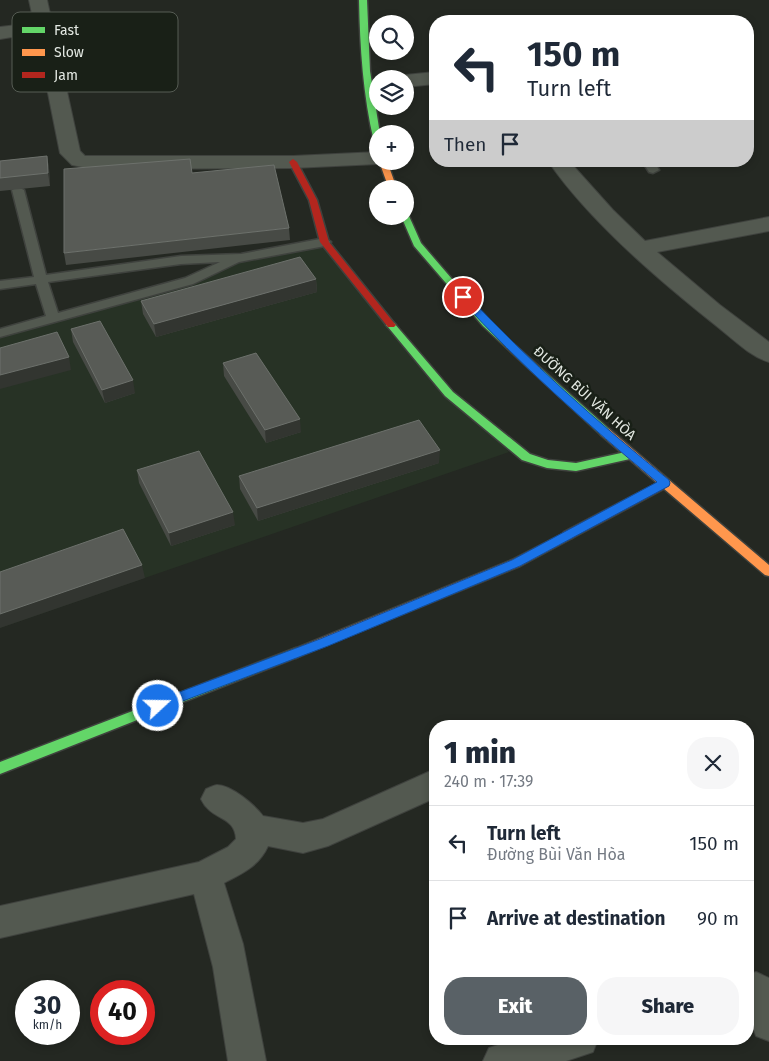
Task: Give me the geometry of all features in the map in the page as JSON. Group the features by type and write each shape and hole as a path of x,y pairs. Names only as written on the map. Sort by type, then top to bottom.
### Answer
{"street":[{"path":"363,0 362,43 369,72"},
{"path":"414,80 429,79"},
{"path":"57,92 70,153 79,161 93,163 294,162 369,158"},
{"path":"294,162 313,200 325,242 402,339 449,394 526,457 547,464 576,467 630,455"},
{"path":"563,167 584,194 640,249 700,300 768,352"},
{"path":"640,249 769,224"},
{"name":"ĐƯỜNG BÙI VĂN HÒA","path":"409,225 417,244 486,324 630,455 769,572"},
{"path":"0,768 324,642 516,563 665,483"},
{"path":"252,827 275,834 304,838 328,832 429,786"},
{"path":"0,922 205,876 240,858 253,844 252,827 243,814 217,799"},
{"path":"205,876 215,904 228,958 247,1061"},
{"path":"757,988 769,1023"},
{"path":"502,1061 559,1045"}],"lane":[{"path":"18,190 41,280 54,319"},
{"path":"0,285 181,260 242,258 325,242"},
{"path":"0,333 189,281 242,258"}],"shaded area":[{"path":"319,243 509,452 0,628 0,333 189,281 241,258"}],"building":[{"path":"47,156 48,173 0,178 0,161"},
{"path":"190,159 192,173 274,165 289,228 64,253 64,169"},
{"path":"300,257 316,279 154,324 141,301"},
{"path":"100,321 133,380 102,390 71,329"},
{"path":"57,332 69,357 0,375 0,348"},
{"path":"256,353 300,419 265,430 223,363"},
{"path":"419,420 440,450 257,508 239,476"},
{"path":"199,451 233,512 169,533 137,470"},
{"path":"123,529 142,565 0,614 0,572"}],"traffic: fast":[{"path":"363,0 366,71 374,125"},
{"path":"409,225 417,244 486,324 605,432"},
{"path":"391,325 449,394 526,457 547,464 576,467 630,455"},
{"path":"0,768 296,653"}],"traffic: slow":[{"path":"386,170 390,180"},
{"path":"605,432 769,572"},
{"path":"296,653 516,563 568,535"}],"traffic: jam":[{"path":"293,162 313,200 325,242 391,325"},
{"path":"568,535 665,483"}],"route":[{"path":"158,706 324,642 516,563 665,483 630,455 499,336 463,297"}]}
